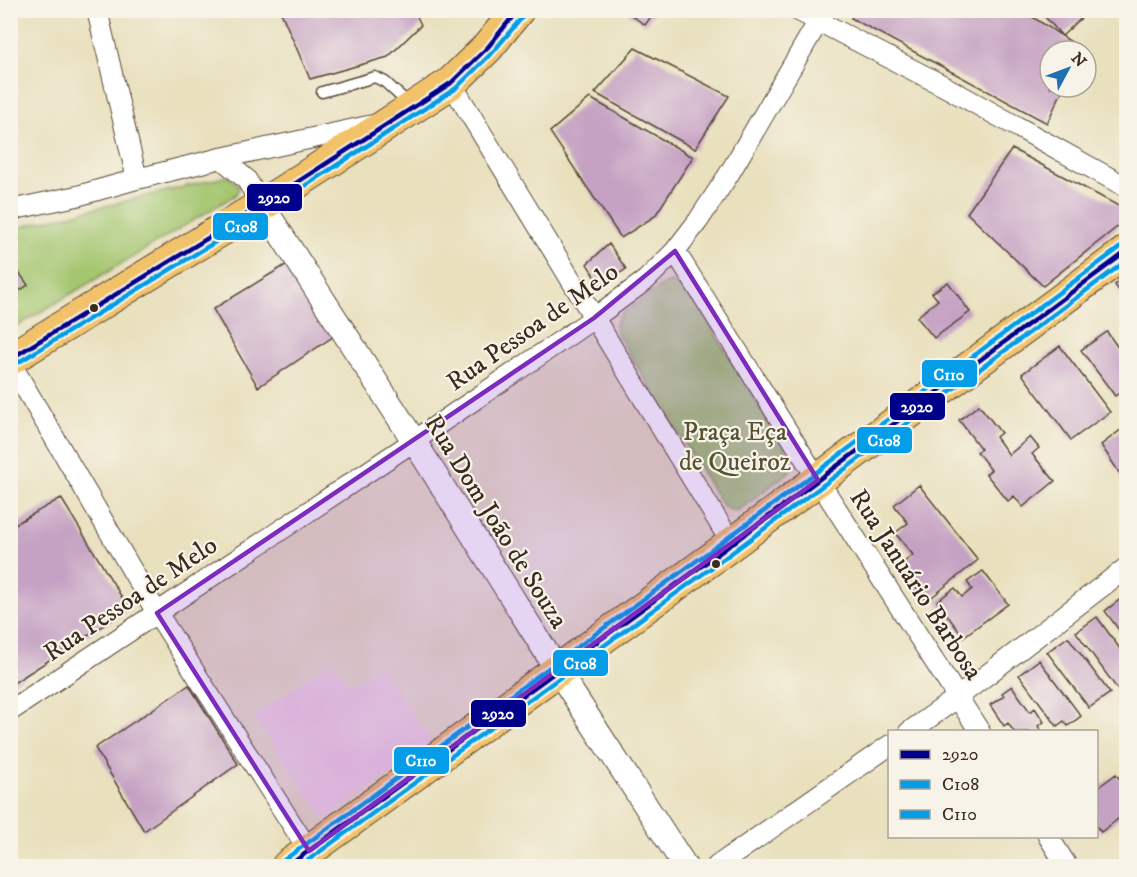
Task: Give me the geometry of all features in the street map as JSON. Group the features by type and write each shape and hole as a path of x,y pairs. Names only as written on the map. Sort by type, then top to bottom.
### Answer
{"main road":[{"path":"10,361 262,205 451,83 488,47 518,10"},
{"path":"299,859 732,544 1126,252"}],"street":[{"path":"97,10 137,179"},
{"path":"797,10 822,16 1126,187"},
{"name":"Rua Pessoa de Melo","path":"10,711 414,441 646,280 675,251 699,222 822,16"},
{"path":"451,83 732,544"},
{"path":"10,210 77,196 401,114"},
{"path":"220,158 246,178 262,205"},
{"name":"Rua Dom João de Souza","path":"262,205 685,867"},
{"name":"Rua Januário Barbosa","path":"675,251 818,480 979,730"},
{"path":"10,361 299,859"},
{"path":"912,730 1126,568"},
{"path":"717,867 888,746"},
{"path":"1049,838 1067,867"}],"lane":[{"path":"322,92 375,77 386,82 401,114"}],"highlighted area":[{"path":"675,251 818,480 309,851 157,613 594,318"}],"shaded area":[{"path":"332,661 350,686 380,666 434,744 325,819 253,716"}],"green space":[{"path":"228,176 239,186 234,196 11,330 11,229"},
{"name":"Praça Eça de Queiroz","path":"671,282 682,285 689,291 789,454 792,466 789,472 739,510 730,510 722,505 616,332 615,325 621,314"}],"building":[{"path":"280,10 414,10 421,25 388,57 310,79"},
{"path":"624,10 656,10 645,25"},
{"path":"856,10 1022,10 1067,39 1038,39 1038,99 1058,99 1047,123 851,18"},
{"path":"1039,10 1090,10 1062,36"},
{"path":"635,48 729,96 695,149 595,93"},
{"path":"590,98 693,157 655,216 621,238 550,132"},
{"path":"1012,149 1126,210 1126,220 1043,286 967,213"},
{"path":"609,244 626,269 601,286 587,264"},
{"path":"10,260 28,285 10,297"},
{"path":"294,260 340,332 258,387 213,309"},
{"path":"1126,276 1126,300 1115,285"},
{"path":"948,282 970,312 934,338 917,317 938,300 932,293"},
{"path":"1107,332 1126,359 1126,388 1115,396 1081,350"},
{"path":"1060,346 1110,412 1071,440 1022,374"},
{"path":"979,405 1001,433 996,437 1009,455 1030,437 1039,448 1032,454 1055,481 1023,507 1014,496 1008,501 986,474 991,470 977,452 981,449 959,420"},
{"path":"1126,426 1126,483 1101,445"},
{"path":"919,485 978,560 927,601 899,566 913,555 895,533 908,523 894,505"},
{"path":"61,498 129,609 12,684 10,682 10,527"},
{"path":"983,571 1008,604 963,637 937,601 955,588 962,597 972,589 967,582"},
{"path":"1126,595 1126,631 1122,634 1105,611"},
{"path":"1097,617 1126,657 1126,684 1118,690 1076,632"},
{"path":"1068,637 1110,693 1089,708 1047,652"},
{"path":"1039,660 1081,716 1068,726 1064,721 1057,726 1019,675"},
{"path":"189,685 238,764 144,831 95,748"},
{"path":"1012,686 1030,712 1035,708 1044,722 1038,726 1041,730 1013,730 1008,723 1004,726 990,705 1004,696 1002,693"},
{"path":"1116,774 1126,788 1126,813 1101,832 1098,828 1098,788"}],"transit line":[{"name":"2920","path":"10,359 262,205 451,83 488,47 518,10"},
{"name":"C108","path":"14,365 266,211 455,89 493,52 524,15"},
{"name":"C110","path":"284,860 710,551 1122,246"},
{"name":"2920","path":"288,866 714,557 1126,252"},
{"name":"C108","path":"300,866 718,563 1126,261"}]}
